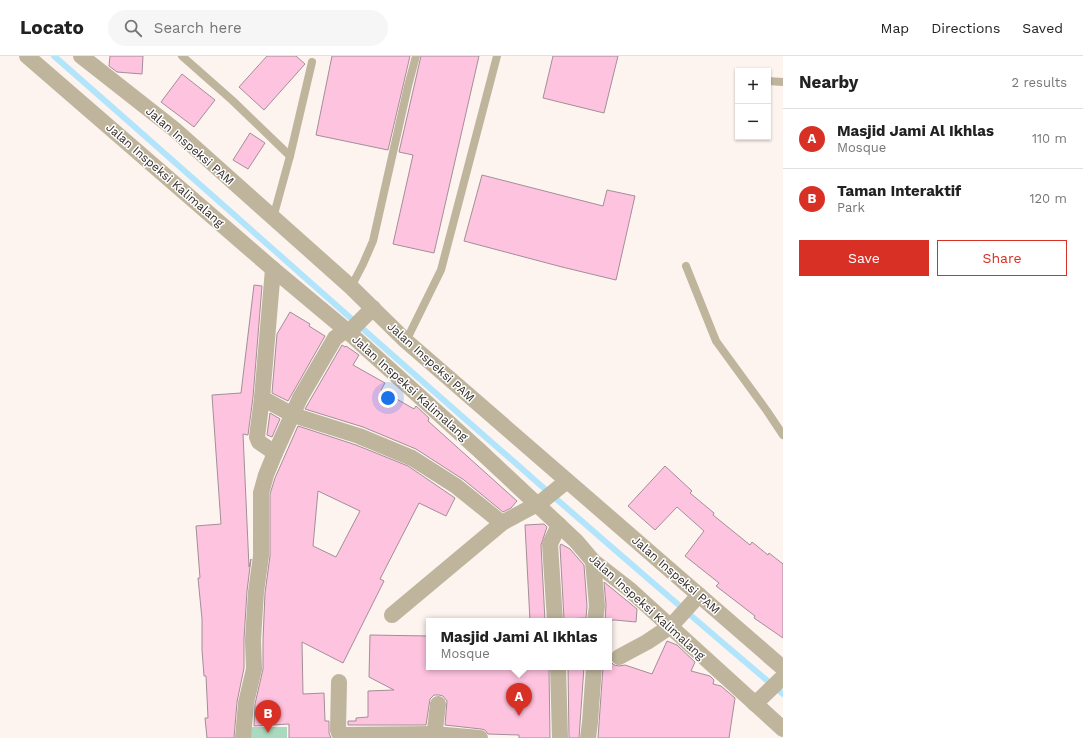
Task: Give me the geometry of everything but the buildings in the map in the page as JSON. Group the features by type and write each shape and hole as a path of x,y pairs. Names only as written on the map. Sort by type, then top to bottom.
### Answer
{"street":[{"name":"Jalan Inspeksi Kalimalang","path":"27,56 273,269 349,330 480,451 539,503 593,561 673,624 757,702 783,729"},
{"name":"Jalan Inspeksi PAM","path":"81,56 174,129 351,288 372,310 563,485 783,674"},
{"path":"273,269 262,398 257,437 259,442 275,453"},
{"path":"243,738 246,703 254,669 256,592 261,556 261,493 266,475 304,391 335,338 349,330 372,310"},
{"path":"262,398 293,415 359,436 412,458 456,486 502,523"},
{"path":"392,615 502,523 539,503 563,485"},
{"path":"555,618 550,544 559,524"},
{"path":"593,561 596,618"},
{"path":"619,657 647,642 673,624 696,598"},
{"path":"558,670 560,738"},
{"path":"588,738 594,670"},
{"path":"757,702 783,674"},
{"path":"339,682 339,733 342,735 478,738"},
{"path":"434,736 438,704"}],"lane":[{"path":"182,56 233,101 290,156"},
{"path":"351,288 373,241 416,56"},
{"path":"406,341 441,270 497,56"},
{"path":"273,218 290,156 312,62"},
{"path":"771,81 783,82"},
{"path":"686,266 716,341 783,435"}],"green space":[{"path":"250,727 287,727 287,738 249,738"}],"waterway":[{"path":"54,56 599,537 783,694"}],"place":[{"name":"Masjid Jami Al Ikhlas","path":"519,716"},
{"name":"Taman Interaktif","path":"268,733"}]}
